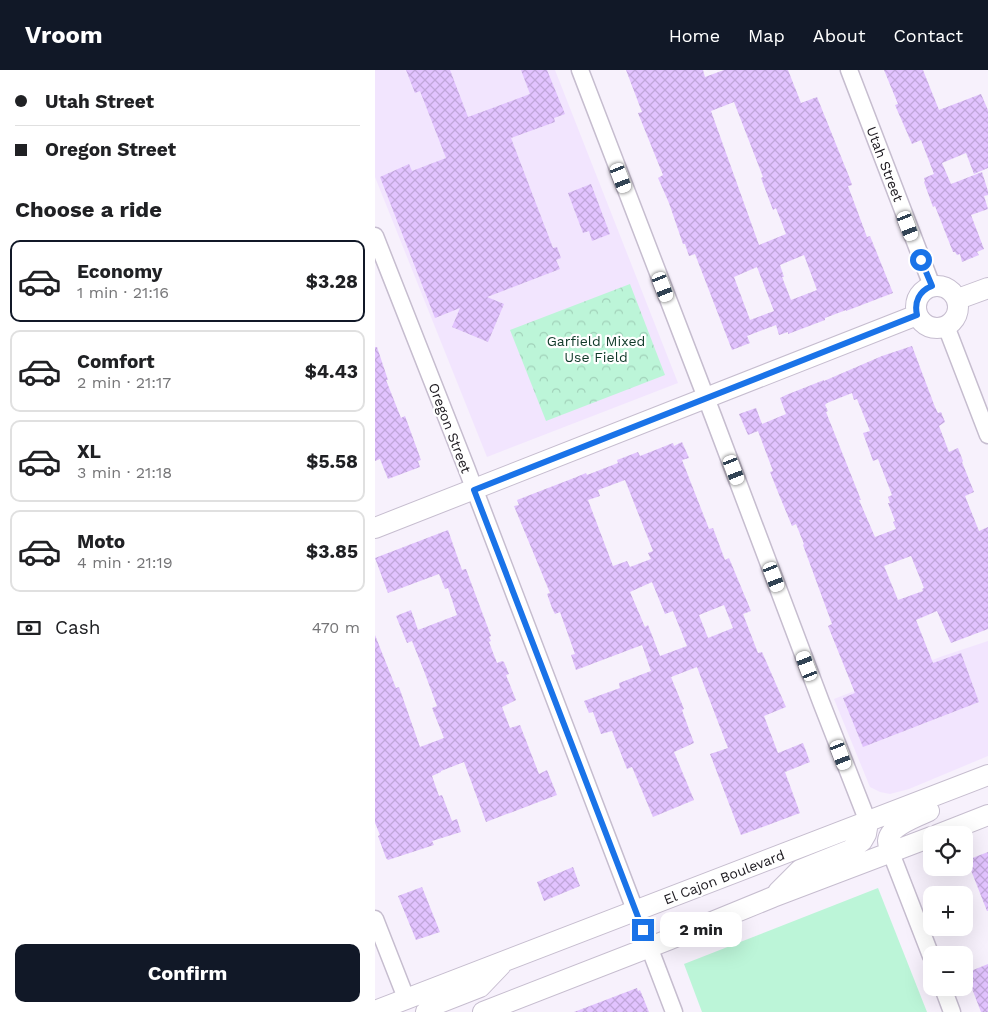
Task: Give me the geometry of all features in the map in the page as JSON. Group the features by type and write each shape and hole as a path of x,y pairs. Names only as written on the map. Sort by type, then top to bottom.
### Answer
{"main road":[{"path":"944,286 950,289 958,299 959,310 957,315 951,324 946,326 935,328 929,326 920,320 917,315 918,297 926,288 944,286"},
{"path":"958,299 988,288"},
{"path":"375,528 917,315"},
{"path":"891,853 888,840 899,827 912,818 951,803 965,794 980,778"},
{"name":"El Cajon Boulevard","path":"375,1011 405,1005 504,962 980,778"},
{"path":"960,826 988,815"},
{"path":"773,897 801,870 850,850 862,841 866,834 868,822"},
{"path":"483,1012 650,948 773,897 923,840"},
{"path":"426,1012 439,1003 480,987 504,962"}],"street":[{"path":"580,70 868,822"},
{"name":"Utah Street","path":"849,70 932,286"},
{"name":"Oregon Street","path":"375,236 673,1012"},
{"path":"946,326 988,435"},
{"path":"891,853 927,946"},
{"path":"375,919 405,1005"},
{"path":"946,996 952,1012"}],"shaded area":[{"path":"375,70 555,70 678,383 487,457 375,177"},
{"path":"988,641 988,756 909,789 890,794 870,787 834,699 940,657"}],"green space":[{"name":"Garfield Mixed Use Field","path":"630,284 665,375 546,421 510,330"},
{"path":"878,888 927,1012 702,1012 684,964"}],"building":[{"path":"406,70 450,70 468,117 530,94 521,70 547,70 565,114 554,118 555,122 511,138 553,248 557,247 561,258 556,260 560,269 487,297 504,304 488,342 452,327 460,308 435,318 380,177 409,164 412,171 446,158 420,91 415,93"},
{"path":"626,70 703,70 705,77 724,70 788,70 801,103 817,97 850,179 852,185 848,186 867,237 870,236 893,293 788,334 788,332 779,335 776,325 747,336 750,343 732,350 695,254 689,256 685,244 683,244 658,178 663,175 638,113 642,112","holes":["734,102 763,177 761,178 773,210 776,208 786,234 759,245 711,111","804,255 817,290 791,300 782,277 784,277 780,265","757,267 774,311 750,320 734,277"]},
{"path":"884,70 923,70 939,110 981,94 988,110 988,168 974,174 966,153 942,163 951,184 982,172 988,191 988,195 984,196 988,209 971,215 984,249 977,252 979,255 962,262 960,254 957,255 953,252 924,182 924,178 934,174 921,140 912,144 895,105 898,104"},
{"path":"591,184 610,234 592,241 589,231 583,233 568,193"},
{"path":"912,346 935,407 938,413 941,412 945,422 939,426 949,452 958,448 974,492 965,496 979,531 988,527 988,629 951,643 937,611 916,620 933,663 961,653 979,702 863,747 843,698 855,693 828,626 832,624 804,544 796,524 792,526 780,497 770,472 773,471 758,431 748,435 739,414 756,408 762,424 786,414 780,398 882,356","holes":["852,393 854,400 857,399 870,431 863,433 873,461 878,459 892,495 888,497 890,503 888,503 896,529 875,537 826,412 828,411 825,405 827,403","911,556 924,588 922,589 923,591 898,600 884,566"]},
{"path":"375,347 377,347 388,380 386,380 401,418 405,416 421,460 418,461 420,467 388,479 380,459 375,461"},
{"path":"682,442 689,458 682,460 709,529 713,528 725,560 729,558 751,611 743,614 758,653 762,652 786,707 764,716 778,753 803,743 810,762 785,772 800,813 741,835 710,754 728,748 697,667 671,677 684,709 682,710 694,743 674,752 694,800 653,817 632,767 627,769 612,731 601,734 593,712 589,713 584,701 620,688 619,683 651,671 642,645 576,670 571,655 575,654 560,612 555,614 552,608 547,594 550,593 514,506 519,505 517,500 586,473 587,475 618,463 617,460 638,452 640,456 673,443 674,446","holes":["625,480 653,551 648,553 651,559 630,567 627,561 613,566 588,500 600,496 598,490","652,582 665,614 673,611 687,646 660,656 648,625 645,627 630,592","724,605 733,628 708,638 699,615"]},
{"path":"448,530 462,570 466,569 491,636 489,637 491,641 489,642 497,663 504,662 509,674 506,675 516,700 502,707 510,728 520,725 539,774 547,770 557,795 486,822 464,762 432,776 439,796 442,795 452,821 457,819 461,832 432,841 434,845 388,860 375,823 375,635 396,688 399,687 420,747 444,738 432,708 437,706 424,671 412,641 407,643 396,616 411,610 418,630 457,615 448,588 445,589 439,574 388,593 375,558"},
{"path":"988,852 988,911 973,875 973,858"},
{"path":"573,867 580,886 544,901 537,882"},
{"path":"422,887 440,932 416,940 398,896"},
{"path":"988,964 988,1012 981,1012 973,991 973,970"},
{"path":"637,988 638,991 640,990 649,1012 574,1012"}],"route":[{"path":"643,930 474,490 917,315 916,303 918,297 926,288 932,286 921,260"}]}
